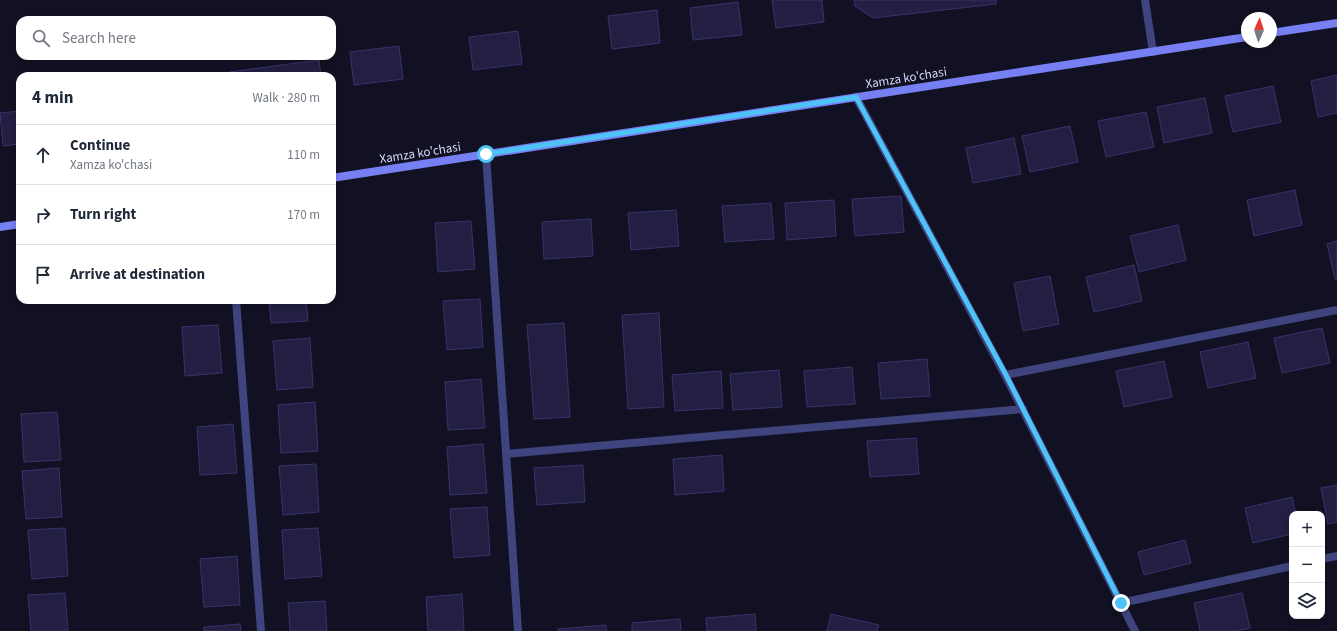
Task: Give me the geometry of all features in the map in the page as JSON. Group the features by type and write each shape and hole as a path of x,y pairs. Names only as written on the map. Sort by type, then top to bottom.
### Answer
{"street":[{"path":"1145,0 1153,52"},
{"path":"1277,32 1337,23"},
{"name":"Xamza ko'chasi","path":"336,177 1241,38"},
{"path":"856,97 1006,375 1135,631"},
{"path":"486,154 518,631"},
{"path":"0,227 16,225"},
{"path":"236,304 261,631"},
{"path":"1006,375 1337,310"},
{"path":"506,454 1023,409"},
{"path":"1325,558 1337,556"},
{"path":"1121,603 1289,567"}],"building":[{"path":"772,0 822,0 824,22 776,28"},
{"path":"854,0 996,0 996,4 873,18 855,6"},
{"path":"738,2 742,35 693,40 690,8"},
{"path":"657,10 660,43 612,49 608,16"},
{"path":"518,31 522,64 473,70 469,37"},
{"path":"399,46 403,79 354,85 350,52"},
{"path":"319,60 320,72 229,72"},
{"path":"1337,75 1337,113 1318,117 1311,81"},
{"path":"1273,86 1281,122 1233,132 1225,96"},
{"path":"1205,98 1212,133 1164,143 1157,107"},
{"path":"16,111 16,144 3,146 0,113"},
{"path":"1146,112 1154,147 1106,157 1098,121"},
{"path":"1070,126 1078,162 1030,172 1022,136"},
{"path":"1014,138 1021,174 973,183 966,148"},
{"path":"1295,190 1302,225 1254,236 1247,200"},
{"path":"901,196 904,232 855,236 852,199"},
{"path":"834,200 836,236 787,240 785,203"},
{"path":"771,203 774,239 725,242 722,206"},
{"path":"676,210 679,246 631,250 628,213"},
{"path":"591,219 593,256 544,259 542,222"},
{"path":"471,221 475,269 438,272 435,223"},
{"path":"1178,225 1186,260 1139,272 1130,236"},
{"path":"1337,241 1337,279 1335,279 1327,244"},
{"path":"1134,265 1142,301 1094,312 1086,277"},
{"path":"1050,276 1059,324 1023,331 1014,283"},
{"path":"480,299 483,347 447,350 443,301"},
{"path":"269,304 306,304 308,321 271,323"},
{"path":"659,313 664,407 628,409 622,315"},
{"path":"564,323 570,417 534,419 527,325"},
{"path":"218,325 222,373 185,376 182,327"},
{"path":"1322,328 1330,363 1282,373 1274,338"},
{"path":"310,338 313,387 277,390 273,341"},
{"path":"1248,342 1256,378 1208,388 1200,352"},
{"path":"927,359 930,396 881,399 878,363"},
{"path":"1164,361 1172,397 1124,407 1116,371"},
{"path":"852,367 855,404 807,407 804,371"},
{"path":"779,370 782,407 733,410 730,374"},
{"path":"721,371 723,408 675,411 672,375"},
{"path":"481,379 485,428 448,430 445,382"},
{"path":"315,402 318,451 281,453 278,405"},
{"path":"57,412 61,460 24,462 21,414"},
{"path":"233,424 237,473 200,475 197,427"},
{"path":"916,438 919,474 870,477 867,441"},
{"path":"483,444 487,493 450,495 447,447"},
{"path":"722,455 724,491 675,495 673,459"},
{"path":"316,464 319,512 283,515 279,466"},
{"path":"583,465 585,502 537,505 534,468"},
{"path":"59,468 62,517 26,519 22,471"},
{"path":"1337,485 1337,522 1328,524 1321,488"},
{"path":"1292,497 1295,511 1289,511 1289,535 1253,543 1245,508"},
{"path":"487,507 490,555 454,558 450,509"},
{"path":"65,528 68,576 32,579 28,530"},
{"path":"318,528 322,576 285,579 282,530"},
{"path":"1185,540 1191,563 1144,575 1138,552"},
{"path":"237,556 240,605 204,607 200,559"},
{"path":"65,593 68,631 31,631 28,595"},
{"path":"1242,593 1250,628 1237,631 1200,631 1194,603"},
{"path":"462,594 464,631 428,631 426,597"},
{"path":"325,601 327,631 290,631 288,603"},
{"path":"755,614 756,631 707,631 706,618"},
{"path":"831,614 879,625 877,631 827,631"},
{"path":"680,619 681,631 632,631 632,623"},
{"path":"240,624 241,631 204,631 204,627"},
{"path":"606,625 607,631 558,631 558,629"}],"route":[{"path":"486,154 856,97 1006,375 1121,603"}]}
